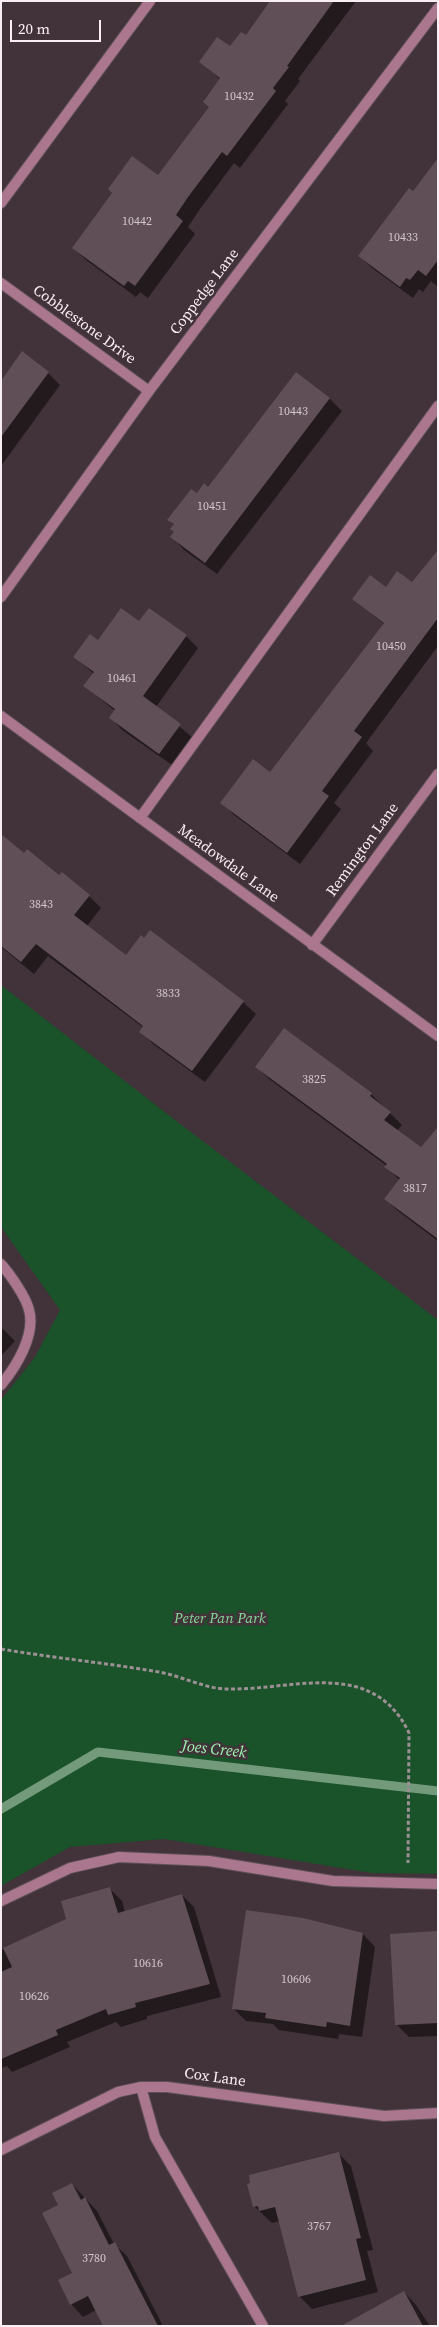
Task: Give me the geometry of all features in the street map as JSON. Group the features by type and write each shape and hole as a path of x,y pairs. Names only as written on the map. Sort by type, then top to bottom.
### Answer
{"street":[{"path":"1,203 150,1"},
{"name":"Coppedge Lane","path":"1,597 150,391 438,8"},
{"name":"Cobblestone Drive","path":"1,283 150,391"},
{"path":"140,818 438,406"},
{"name":"Meadowdale Lane","path":"1,716 438,1036"},
{"name":"Remington Lane","path":"312,945 438,774"},
{"path":"1,1264 29,1310 30,1333 9,1374 1,1385"},
{"path":"1,1901 70,1868 119,1857 209,1861 333,1882 438,1884"},
{"path":"141,2087 155,2136 263,2326"},
{"name":"Cox Lane","path":"1,2150 118,2092 141,2087 167,2087 384,2116 438,2113"}],"path":[{"path":"1,1649 158,1672 227,1689 318,1684 353,1686 389,1703 406,1727 409,1749 408,1863"}],"green space":[{"name":"Peter Pan Park","path":"1,985 438,1320 438,1874 372,1873 164,1839 70,1847 1,1886 1,1400 35,1357 60,1310 1,1227"}],"building":[{"path":"270,1 334,1 287,66 289,67 273,88 276,91 227,156 222,152 188,197 176,215 183,221 135,286 128,281 124,286 72,248 112,193 108,189 132,156 158,175 209,107 203,102 220,78 199,62 217,37 230,46 241,32 246,35"},
{"path":"438,158 438,260 426,276 418,270 410,280 406,278 400,287 358,256 409,188 413,191"},
{"path":"22,351 49,372 1,437 1,381"},
{"path":"296,372 330,398 205,563 170,537 174,532 170,529 174,524 167,520 191,489 197,493 204,483 208,487"},
{"path":"438,550 438,618 354,731 362,737 322,791 329,796 287,853 220,803 253,759 270,772 384,623 352,599 370,575 386,587 397,571 412,582"},
{"path":"121,608 139,621 149,608 187,635 143,696 181,724 159,754 109,718 115,709 83,686 94,672 73,657 90,634 98,640"},
{"path":"1,834 24,853 27,849 59,875 62,872 90,895 74,915 126,955 141,935 144,938 150,930 244,1001 192,1071 139,1032 143,1026 36,944 21,962 1,946"},
{"path":"284,1028 372,1093 370,1096 391,1112 384,1120 421,1147 438,1127 438,1239 384,1199 400,1178 384,1167 387,1164 255,1067"},
{"path":"110,1887 118,1913 182,1894 210,1984 135,2003 136,2007 108,2015 106,2009 56,2030 58,2035 1,2059 1,1972 12,1967 3,1948 66,1919 61,1901"},
{"path":"246,1910 303,1918 363,1933 350,2026 327,2022 326,2027 265,2018 266,2013 232,2009"},
{"path":"437,1931 438,2023 395,2025 390,1934"},
{"path":"339,2152 361,2238 356,2239 366,2280 298,2297 275,2207 259,2211 258,2206 253,2207 247,2184 250,2183 249,2175"},
{"path":"72,2183 81,2200 85,2197 109,2245 115,2242 158,2326 103,2326 88,2296 70,2305 58,2280 72,2273 42,2213 58,2205 52,2193"},
{"path":"404,2291 423,2326 341,2326"}],"waterway":[{"name":"Joes Creek","path":"1,1809 98,1752 438,1791"}]}
